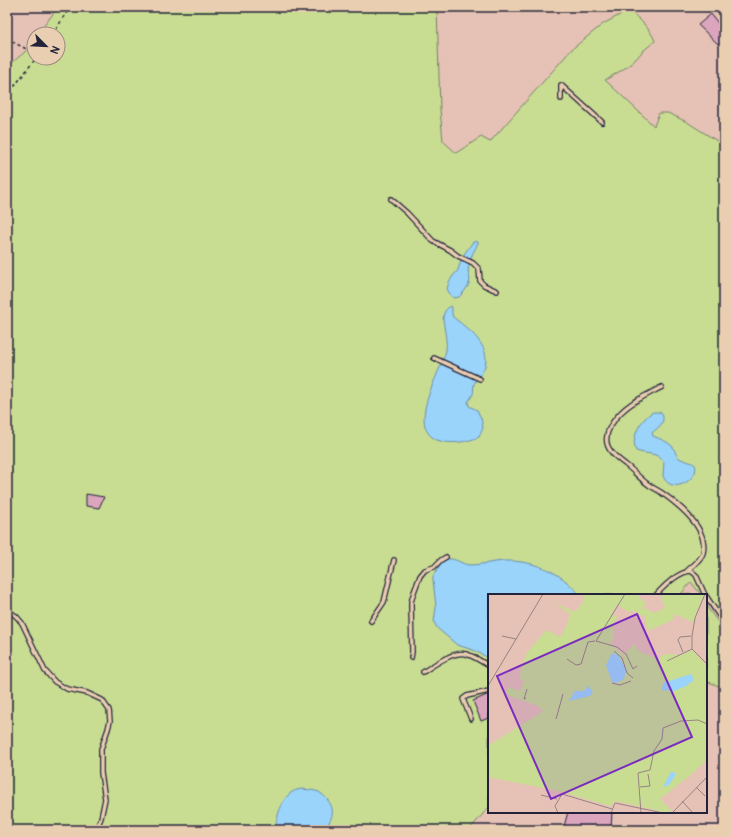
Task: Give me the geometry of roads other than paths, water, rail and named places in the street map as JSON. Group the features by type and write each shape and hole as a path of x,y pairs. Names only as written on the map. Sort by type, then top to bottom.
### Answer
{"lane":[{"path":"561,99 561,86 602,122"},
{"path":"391,199 408,213 433,241 473,263 479,269 480,281 484,285 497,291"},
{"path":"434,358 480,379"},
{"path":"657,594 670,582 687,571 703,554 703,543 700,530 686,513 648,485 627,465 616,457 607,446 606,437 610,427 624,409 631,403 662,387"},
{"path":"412,658 412,597 420,576 425,570 434,566 446,557"},
{"path":"370,621 384,602 394,560"},
{"path":"687,571 691,571 696,574 705,594"},
{"path":"707,597 724,622"},
{"path":"7,610 16,616 22,623 45,671 55,682 67,689 87,693 102,700 109,710 110,721 101,749 101,773 105,799 101,818 96,830"},
{"path":"423,672 444,659 458,654 467,654 488,665"},
{"path":"471,719 463,699 467,696 488,690"}],"water":[{"path":"475,241 478,243 472,255 468,270 470,280 468,286 459,297 454,298 447,289 449,282 458,270 462,257"},
{"path":"450,306 452,307 453,317 478,339 485,353 486,361 483,371 474,384 473,394 468,402 469,406 477,410 481,418 483,428 479,437 453,443 437,440 428,433 424,423 428,397 446,350 443,316 445,311"},
{"path":"653,412 662,413 663,420 661,425 652,433 653,436 670,444 680,459 695,465 695,473 684,484 673,485 668,483 663,476 664,462 658,456 636,451 634,440 638,429 644,419"},
{"path":"448,559 454,559 463,564 469,565 503,561 528,563 553,572 571,585 579,594 488,594 488,658 473,650 457,645 437,628 434,622 436,607 433,576 442,562"},
{"path":"303,789 319,792 329,802 332,814 324,830 274,830 285,798 296,790"}]}
